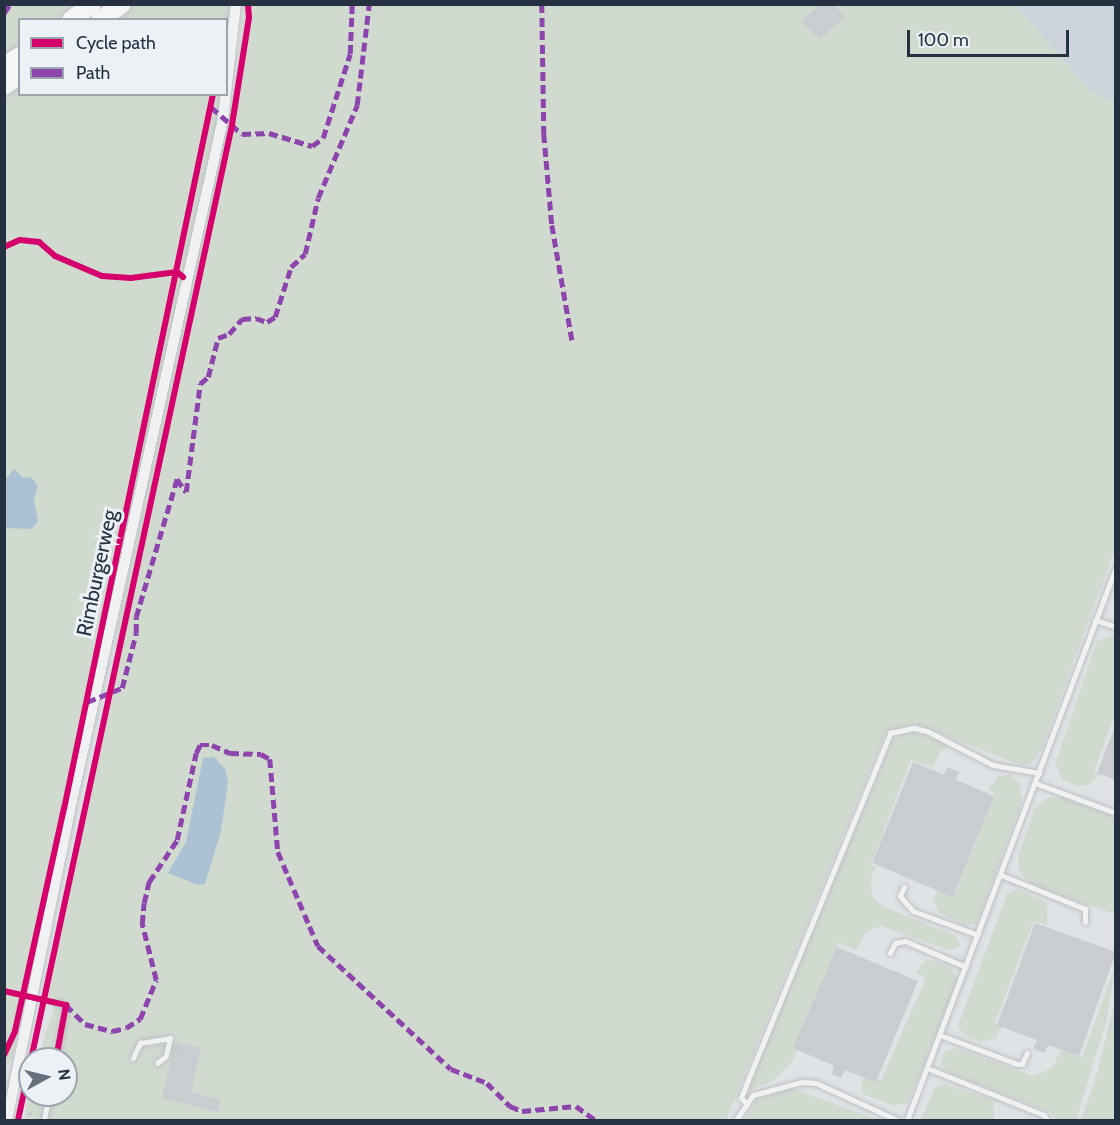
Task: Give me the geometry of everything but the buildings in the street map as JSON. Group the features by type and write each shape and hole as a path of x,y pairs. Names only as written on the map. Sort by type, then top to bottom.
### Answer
{"highway":[{"path":"74,18 92,4"},
{"path":"103,18 122,4"},
{"path":"4,66 18,57"},
{"path":"4,86 18,76"}],"street":[{"name":"Rimburgerweg","path":"228,75 236,4"},
{"name":"Rimburgerweg","path":"7,1120 67,820 223,120 226,96"}],"lane":[{"path":"907,1120 1116,567"},
{"path":"1095,620 1116,627"},
{"path":"745,1102 741,1098 890,733 914,728 927,731 993,765 1039,773"},
{"path":"1035,783 1116,813"},
{"path":"1001,875 1085,909 1085,922"},
{"path":"904,887 900,896 913,911 978,935"},
{"path":"890,953 895,943 904,941 966,967"},
{"path":"56,1003 66,1005 58,1047"},
{"path":"940,1035 1017,1064 1023,1064 1027,1053"},
{"path":"133,1058 140,1043 170,1038 166,1056 157,1063"},
{"path":"927,1068 1044,1115 1047,1120"},
{"path":"736,1120 745,1102 753,1095 789,1084 816,1083 897,1120"}],"path":[{"path":"18,1120 20,1107"},
{"path":"19,1112 44,1119"}],"shaded area":[{"path":"4,5 79,5 60,18 18,18 18,49 5,59"},
{"path":"133,5 232,5 228,51 228,18 114,18"},
{"path":"242,5 1015,5 1090,90 1115,103 1115,549 1041,750 1032,763 1023,766 923,727 912,725 886,731 726,1120 24,1120 26,1107 78,1107 78,1047 42,1047 54,1007 46,1004 104,728 119,620 233,96 244,14"},
{"path":"1015,5 1115,5 1115,103 1090,90"},
{"path":"18,85 18,96 222,96 29,983 12,1059 5,1067 5,95"},
{"path":"1115,635 1115,715 1094,772 1101,774 1088,785 1075,786 1062,779 1055,764 1097,641"},
{"path":"917,732 951,746 942,750 932,768 911,760 871,864 877,867 871,877 872,895 882,906 956,936 961,946 949,950 881,926 866,932 856,950 839,943 794,1047 798,1049 792,1062 773,1081 745,1092 892,742 900,735"},
{"path":"1010,775 1020,783 1022,801 977,923 965,926 938,912 934,899 937,890 954,896 995,793 988,790 998,776"},
{"path":"1062,797 1115,817 1115,914 1036,887 1019,872 1018,856 1035,808 1047,798"},
{"path":"1017,889 1044,901 1048,908 1047,925 1034,921 995,1023 1003,1026 995,1039 980,1042 965,1036 958,1026 1007,894"},
{"path":"927,959 951,967 958,981 908,1103 893,1106 863,1094 861,1082 865,1075 881,1080 926,978 915,973"},
{"path":"1115,967 1107,1019 1076,1120 1057,1120 1050,1112 951,1074 941,1065 944,1052 956,1048 1033,1076 1052,1068 1061,1050 1082,1057"},
{"path":"1115,1001 1114,1120 1081,1120 1096,1077"},
{"path":"944,1084 993,1100 994,1120 921,1120 934,1089"},
{"path":"791,1088 877,1120 745,1120 756,1100"}],"water":[{"path":"14,469 23,478 31,477 38,486 34,499 38,522 31,529 5,528 5,480"},
{"path":"214,757 225,769 228,782 221,831 205,884 198,885 168,873 186,842 203,758"}],"marked path":[{"path":"4,13 10,4"},
{"path":"211,107 242,134 269,133 312,146 323,138 350,54 352,4"},
{"path":"87,702 122,688 136,633 136,617 177,479 186,492 200,384 208,377 218,338 229,334 242,319 256,318 267,322 275,317 291,267 305,254 318,198 357,105 369,4"},
{"path":"542,4 544,134 552,225 572,340"},
{"path":"66,1005 85,1024 112,1031 126,1028 140,1019 156,980 142,924 144,903 149,882 177,840 196,753 200,745 212,745 230,753 261,754 270,759 278,852 318,946 451,1069 487,1083 510,1106 522,1111 576,1106 595,1120"}],"cycle path":[{"path":"18,1120 232,125 249,18 248,4"},
{"path":"4,1055 15,1031 64,809 213,96"},
{"path":"4,247 20,240 39,242 55,256 102,276 131,278 177,272 183,277"},
{"path":"4,991 66,1005 58,1047"}]}
